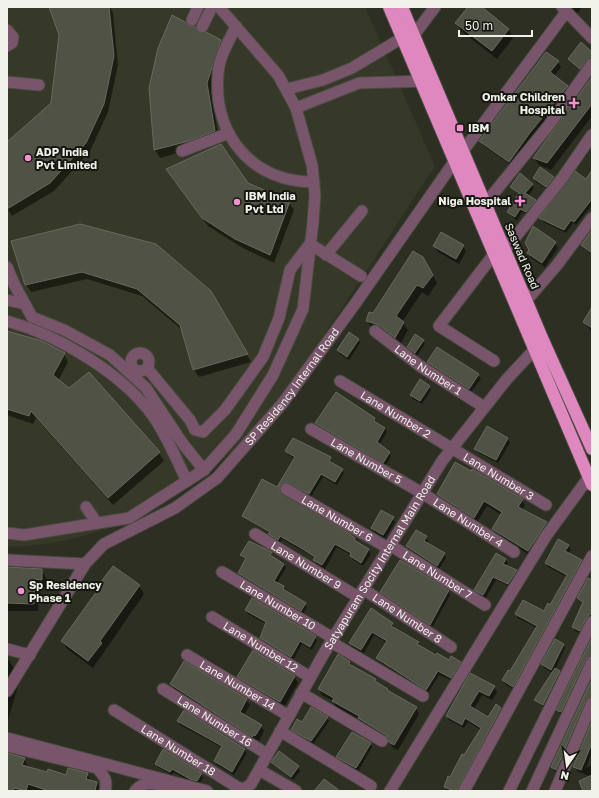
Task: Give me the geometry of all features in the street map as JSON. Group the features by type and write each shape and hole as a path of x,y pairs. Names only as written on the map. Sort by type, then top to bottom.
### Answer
{"highway":[{"path":"389,7 408,37"},
{"name":"Saswad Road","path":"402,7 408,37 421,83 454,162 499,252 526,301 592,449"},
{"name":"Saswad Road","path":"408,37 433,80 485,204 499,252 534,350 590,481"}],"street":[{"path":"192,20 198,7"},
{"path":"202,27 212,7"},
{"path":"7,533 24,535 129,518 204,470 236,434 273,375 303,309 310,244 314,222 315,195 312,164 296,108 287,89 278,75 219,7"},
{"path":"287,89 323,80 345,71 408,37 435,7"},
{"path":"463,151 564,10 592,38"},
{"path":"236,26 224,52 218,74 221,119 241,153 267,172 296,182 314,182"},
{"path":"7,30 13,37 12,43 7,46"},
{"path":"485,204 549,125 592,64"},
{"path":"296,108 359,83 421,83 433,80"},
{"path":"7,82 40,85"},
{"path":"182,152 229,133"},
{"path":"494,361 439,326 499,252 563,177 592,135"},
{"name":"SP Residency Internal Road","path":"7,691 85,564 104,544 175,508 217,478 282,404 355,304 454,162"},
{"path":"326,254 362,211"},
{"path":"526,301 557,265 592,218"},
{"path":"310,244 361,276"},
{"path":"147,368 190,420 195,430 203,432 225,410 263,357 279,318 290,270 310,244"},
{"path":"7,267 32,317 64,330 110,355 132,371 146,388 183,444 204,470"},
{"path":"7,300 25,304"},
{"path":"7,321 36,331 65,344 126,387 142,403 168,440 187,481"},
{"name":"Lane Number 1","path":"375,331 420,366 484,407"},
{"name":"Satyapuram Socity Internal Main Road","path":"244,789 251,784 310,677 360,593 450,449 484,407 534,350"},
{"path":"137,353 143,353 148,356 149,362 147,368 142,371 132,371 131,359 137,353"},
{"name":"Lane Number 2","path":"340,381 450,449"},
{"name":"Lane Number 5","path":"311,429 422,493"},
{"name":"Lane Number 3","path":"450,449 546,505"},
{"path":"390,791 546,536 590,481"},
{"name":"Lane Number 6","path":"286,489 389,547"},
{"name":"Lane Number 4","path":"422,493 514,552"},
{"path":"86,507 97,523"},
{"name":"Lane Number 9","path":"255,534 360,593"},
{"name":"Lane Number 7","path":"389,547 485,605"},
{"path":"464,791 592,556"},
{"path":"7,560 85,564"},
{"name":"Lane Number 10","path":"222,572 423,696"},
{"name":"Lane Number 8","path":"360,593 451,647"},
{"name":"Lane Number 12","path":"212,617 310,677"},
{"path":"509,791 592,622"},
{"path":"7,649 30,655"},
{"name":"Lane Number 14","path":"187,654 289,716"},
{"path":"532,791 592,662"},
{"name":"Lane Number 16","path":"163,689 267,754"},
{"path":"302,693 382,741"},
{"path":"555,791 592,703"},
{"name":"Lane Number 18","path":"114,710 244,789"},
{"path":"280,731 371,786"},
{"path":"7,738 207,791"},
{"path":"7,746 97,768 105,777 105,791"},
{"path":"259,770 296,791"},
{"path":"135,791 138,786 149,782 176,791"}],"shaded area":[{"path":"7,7 365,7 435,166 291,386 243,442 194,484 151,511 129,522 83,536 53,543 16,547 7,546"}],"building":[{"path":"49,7 109,7 114,56 104,104 86,143 50,183 7,209 7,142 51,103 59,35"},
{"path":"468,7 482,7 509,29 492,51 455,23"},
{"path":"172,15 189,26 195,27 199,33 206,32 221,40 207,83 215,131 189,141 154,150 149,88 158,48"},
{"path":"581,42 592,52 592,55 580,69 568,59"},
{"path":"546,52 559,61 550,72 568,86 529,134 509,162 479,141"},
{"path":"592,77 592,104 547,163 533,158"},
{"path":"221,144 248,183 290,201 270,255 235,239 202,218 166,169"},
{"path":"540,167 554,177 546,187 533,178"},
{"path":"592,170 592,199 574,222 571,220 564,230 539,218 575,171 586,179"},
{"path":"520,173 533,184 525,193 536,200 526,212 520,209 515,217 507,212 519,193 510,187"},
{"path":"80,224 156,244 211,291 248,354 193,370 180,325 137,289 82,272 25,285 11,241"},
{"path":"533,226 556,242 542,263 527,253 529,250 525,243"},
{"path":"592,230 592,253 581,245"},
{"path":"441,232 464,245 456,259 433,246"},
{"path":"413,251 423,257 433,275 423,288 417,285 396,316 404,322 395,338 379,325 366,321 369,312 373,313"},
{"path":"592,307 592,328 583,322"},
{"path":"7,331 42,341 65,353 53,375 69,388 89,372 160,452 108,498 31,411 29,416 7,409"},
{"path":"349,332 359,339 347,357 337,350"},
{"path":"415,334 424,340 415,353 407,347"},
{"path":"437,347 479,374 469,389 427,362"},
{"path":"420,379 430,386 420,401 410,395"},
{"path":"336,392 375,418 374,421 385,428 377,442 390,452 383,463 315,423"},
{"path":"487,426 508,438 496,460 474,449"},
{"path":"293,438 331,457 329,461 343,469 335,482 321,474 309,494 286,482 280,485 280,492 342,529 355,538 354,540 369,549 361,563 350,556 351,553 335,544 322,565 313,560 315,557 301,548 280,536 278,540 268,534 270,532 242,516 262,479 277,487 295,457 285,451"},
{"path":"455,462 471,471 472,469 523,499 518,507 547,522 528,551 492,529 502,512 484,501 474,518 437,494"},
{"path":"381,510 394,517 383,535 371,528"},
{"path":"416,530 427,536 424,541 445,553 437,566 406,546"},
{"path":"558,539 569,545 565,551 582,560 513,687 502,680 508,670 510,671 537,626 515,614 523,600 544,611 548,603 550,605 567,575 545,563"},
{"path":"249,541 272,552 270,555 284,564 274,581 284,586 283,589 306,603 301,611 238,573 246,558 240,555"},
{"path":"496,553 506,559 503,564 517,570 508,584 493,577 483,595 474,590"},
{"path":"400,560 449,590 430,625 380,592"},
{"path":"113,566 140,585 100,641 102,643 88,661 61,641 102,584 100,583"},
{"name":"Sp Residency Phase 1","path":"7,567 42,569 42,580 35,579 34,604 7,603"},
{"path":"588,578 592,580 592,612 586,619 580,631 572,627 583,602 577,598"},
{"path":"252,598 316,636 310,647 300,641 291,657 260,638 266,622 245,610"},
{"path":"371,608 393,623 391,626 419,642 417,644 436,655 437,653 449,660 451,656 461,662 451,678 438,671 426,690 376,658 387,641 372,632 361,650 349,643"},
{"path":"592,638 592,655 586,659 561,712 556,710"},
{"path":"555,639 564,644 551,670 541,664"},
{"path":"253,650 295,676 280,702 237,677"},
{"path":"338,654 350,662 349,664 376,679 375,681 388,689 387,690 417,707 394,745 389,742 386,735 358,718 359,716 332,701 334,698 318,689"},
{"path":"184,661 247,699 240,712 262,725 255,736 253,735 252,737 170,684"},
{"path":"555,668 560,671 543,705 534,700"},
{"path":"470,673 495,686 489,696 479,691 470,706 488,717 496,704 501,708 457,791 454,791 444,787 448,776 450,777 462,754 464,755 481,728 465,718 462,725 446,716"},
{"path":"592,679 592,696 586,700 556,770 551,767"},
{"path":"311,707 328,717 311,741 291,730 297,719 302,722"},
{"path":"184,710 245,749 232,772 214,761 222,746 177,721"},
{"path":"592,721 592,743 581,770 573,767"},
{"path":"352,732 371,743 356,768 336,757"},
{"path":"163,749 202,773 197,781 190,779 172,769 170,772 155,764"},
{"path":"279,751 299,766 291,777 271,762"},
{"path":"7,753 25,758 22,765 47,772 48,769 66,775 68,768 88,773 86,779 97,782 95,791 49,791 28,784 26,791 14,788 13,791 7,791"},
{"path":"592,775 592,791 583,791 579,781"},
{"path":"324,779 340,791 314,791"}],"place":[{"name":"Omkar Children Hospital","path":"574,103"},
{"name":"IBM","path":"460,128"},
{"name":"ADP India Pvt Limited","path":"28,158"},
{"name":"Niga Hospital","path":"520,201"},
{"name":"IBM India Pvt Ltd","path":"237,202"},
{"name":"Sp Residency Phase 1","path":"21,591"}]}
